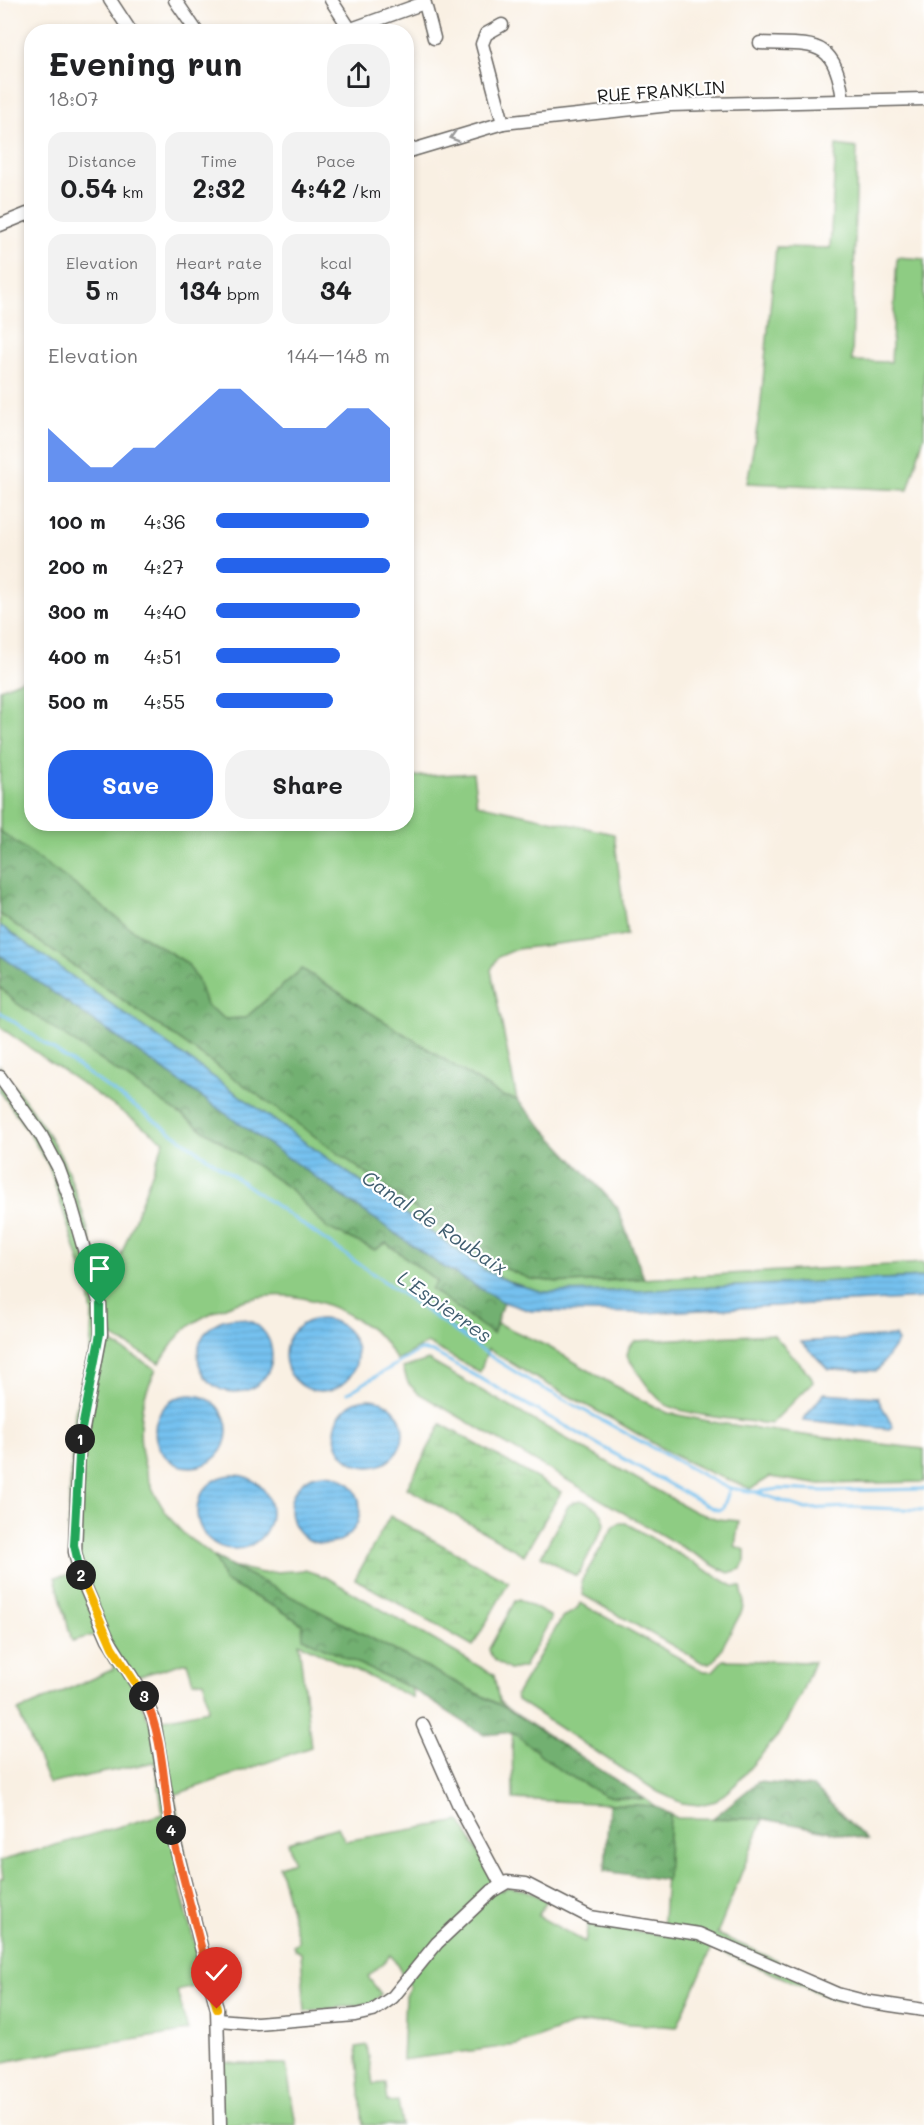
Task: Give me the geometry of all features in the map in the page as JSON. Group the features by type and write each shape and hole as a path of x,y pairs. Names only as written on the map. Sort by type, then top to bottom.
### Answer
{"street":[{"path":"110,0 126,24"},
{"path":"191,0 177,2 192,24"},
{"path":"331,0 343,24"},
{"path":"362,24 424,1 434,38"},
{"path":"502,25 486,34 482,44 503,123"},
{"path":"760,43 810,45 824,50 837,68 843,100"},
{"name":"RUE FRANKLIN","path":"414,150 503,123 670,105 924,99"},
{"path":"0,225 24,215"},
{"path":"0,1077 41,1135 58,1167 68,1194 101,1311 100,1334 78,1460 74,1545 81,1577 112,1647 142,1693 154,1720 173,1836 218,2020 220,2125"},
{"path":"423,1725 460,1809 501,1884"},
{"path":"218,2020 257,2023 355,2015 373,2010 393,1997 437,1943 501,1884 512,1881 526,1884 581,1913 598,1918 699,1934 847,1997 924,2010"}],"green space":[{"path":"836,145 857,148 852,361 891,362 897,257 924,259 924,436 908,490 747,483 760,411 776,247 830,248"},
{"path":"24,679 24,831 414,831 414,777 473,773 477,804 614,834 627,935 517,949 498,957 491,970 517,1100 500,1095 302,969 245,1018 225,1019 206,1005 198,981 187,963 131,929 0,831 0,689"},
{"path":"0,831 131,929 187,963 198,981 206,1005 225,1019 245,1018 302,969 500,1095 517,1100 617,1207 644,1278 570,1283 530,1279 486,1260 244,1085 0,914"},
{"path":"0,914 244,1085 486,1260 530,1279 570,1283 924,1263 924,1277 634,1291 542,1292 513,1283 486,1271 0,925"},
{"path":"0,955 439,1264 503,1302 493,1334 431,1289 437,1281 386,1243 375,1250 327,1228 289,1188 15,1002 0,987"},
{"path":"0,987 15,1002 289,1188 327,1228 375,1250 386,1243 437,1281 431,1289 493,1333 497,1323 549,1347 629,1394 668,1413 718,1423 924,1449 924,1482 816,1484 770,1477 751,1489 671,1454 488,1349 480,1372 427,1343 397,1360 384,1341 362,1323 331,1307 300,1297 252,1298 215,1311 184,1330 160,1363 111,1336 110,1342 156,1369 144,1399 140,1436 146,1472 161,1505 172,1520 187,1537 214,1557 224,1581 279,1609 302,1624 304,1638 411,1688 413,1698 299,1643 311,1747 174,1795 188,1872 177,1876 205,1984 177,1991 188,2031 0,2063 0,1879 3,1878 0,1861 163,1814 155,1762 49,1784 18,1711 114,1669 98,1634 72,1641 55,1577 75,1574 68,1548 69,1506 75,1413 90,1354 92,1316 89,1292 49,1166 0,1091 0,1066 44,1128 66,1167 83,1214 106,1295 164,1141 0,1027","holes":["187,1662 193,1682 204,1681 208,1710 150,1722 129,1679"]},
{"path":"773,1334 811,1376 813,1382 771,1424 673,1408 654,1394 627,1356 629,1347 635,1341"},
{"path":"428,1360 695,1512 718,1519 739,1521 735,1546 745,1550 745,1561 741,1569 729,1573 718,1568 418,1393 408,1383 403,1368"},
{"path":"441,1424 561,1492 524,1555 407,1488"},
{"path":"580,1500 596,1508 605,1524 576,1576 541,1556 568,1506"},
{"path":"390,1516 509,1582 473,1646 355,1579"},
{"path":"619,1523 626,1523 733,1586 741,1587 744,1600 742,1611 715,1660 703,1663 583,1595 581,1582 613,1527"},
{"path":"215,1557 509,1710 645,1799 605,1796 558,1769 513,1732 484,1735 411,1688 303,1638 302,1624 279,1609 224,1581"},
{"path":"231,1566 262,1573 305,1570 326,1577 494,1675 499,1701 509,1710"},
{"path":"519,1599 550,1616 551,1619 524,1667 510,1670 494,1659 489,1649 515,1601"},
{"path":"580,1603 703,1671 713,1671 723,1660 814,1662 800,1696 781,1732 735,1785 716,1801 699,1805 682,1803 658,1792 517,1700 516,1695 562,1618 577,1609"},
{"path":"512,1731 558,1769 605,1796 645,1799 655,1806 513,1799"},
{"path":"758,1782 814,1787 867,1840 763,1819 713,1818"},
{"path":"609,1804 655,1806 670,1814 667,1880 605,1871"},
{"path":"670,1814 677,1818 763,1819 717,1934 842,1989 838,2001 712,1948 677,2027 604,2022 572,2025 517,2045 402,2060 405,1996 410,1987 391,1955 368,1977 381,1994 373,2003 305,2012 301,1953 295,1950 293,1945 299,1942 279,1866 293,1861 288,1842 338,1827 345,1841 460,1821 501,1891 508,1887 525,1890 547,1900 538,1916 585,1942 588,1924 662,1935"},
{"path":"367,2045 373,2084 385,2083 387,2102 398,2101 402,2125 363,2125 356,2047"},
{"path":"214,2061 238,2064 286,2064 296,2125 216,2125"}],"water":[{"path":"0,925 486,1271 514,1284 543,1292 635,1291 924,1277 924,1298 645,1313 531,1311 503,1302 439,1264 0,955"},
{"path":"235,1318 249,1321 261,1329 269,1341 272,1355 269,1369 261,1381 249,1389 235,1392 221,1389 209,1381 201,1369 198,1355 201,1341 209,1329 221,1321"},
{"path":"321,1319 335,1322 347,1329 354,1341 357,1355 354,1369 347,1381 335,1388 321,1391 307,1388 295,1381 288,1369 285,1355 288,1341 295,1329 307,1322"},
{"path":"895,1336 898,1342 877,1371 828,1369 801,1342"},
{"path":"824,1393 877,1397 893,1427 889,1429 803,1420"},
{"path":"198,1395 217,1405 225,1417 227,1431 225,1445 217,1457 205,1465 184,1467 165,1457 157,1445 155,1424 165,1405 177,1397"},
{"path":"376,1399 388,1405 397,1414 403,1426 401,1446 393,1457 376,1467 362,1467 345,1457 337,1446 335,1426 345,1409 356,1401"},
{"path":"332,1474 345,1480 354,1489 358,1495 360,1509 358,1523 350,1534 339,1542 318,1544 300,1534 292,1523 290,1502 300,1484 311,1476"},
{"path":"234,1475 248,1478 260,1486 268,1498 271,1512 268,1526 260,1538 248,1546 234,1549 220,1546 208,1538 200,1526 197,1512 200,1498 208,1486 220,1478"}],"waterway":[{"name":"L'Espierres","path":"0,1012 493,1358 530,1381 719,1484 755,1492 779,1489 824,1491 924,1489"},
{"path":"348,1393 420,1350 433,1352 710,1507 718,1510 723,1508 730,1488"},
{"path":"758,1493 806,1509 851,1507 924,1510"}],"route":[{"path":"100,1305 102,1320 100,1334 79,1450 75,1552 81,1577 112,1647 138,1685 154,1720 173,1836 217,2009"}],"water label":[{"name":"Canal de Roubaix","path":"435,1222"}]}
